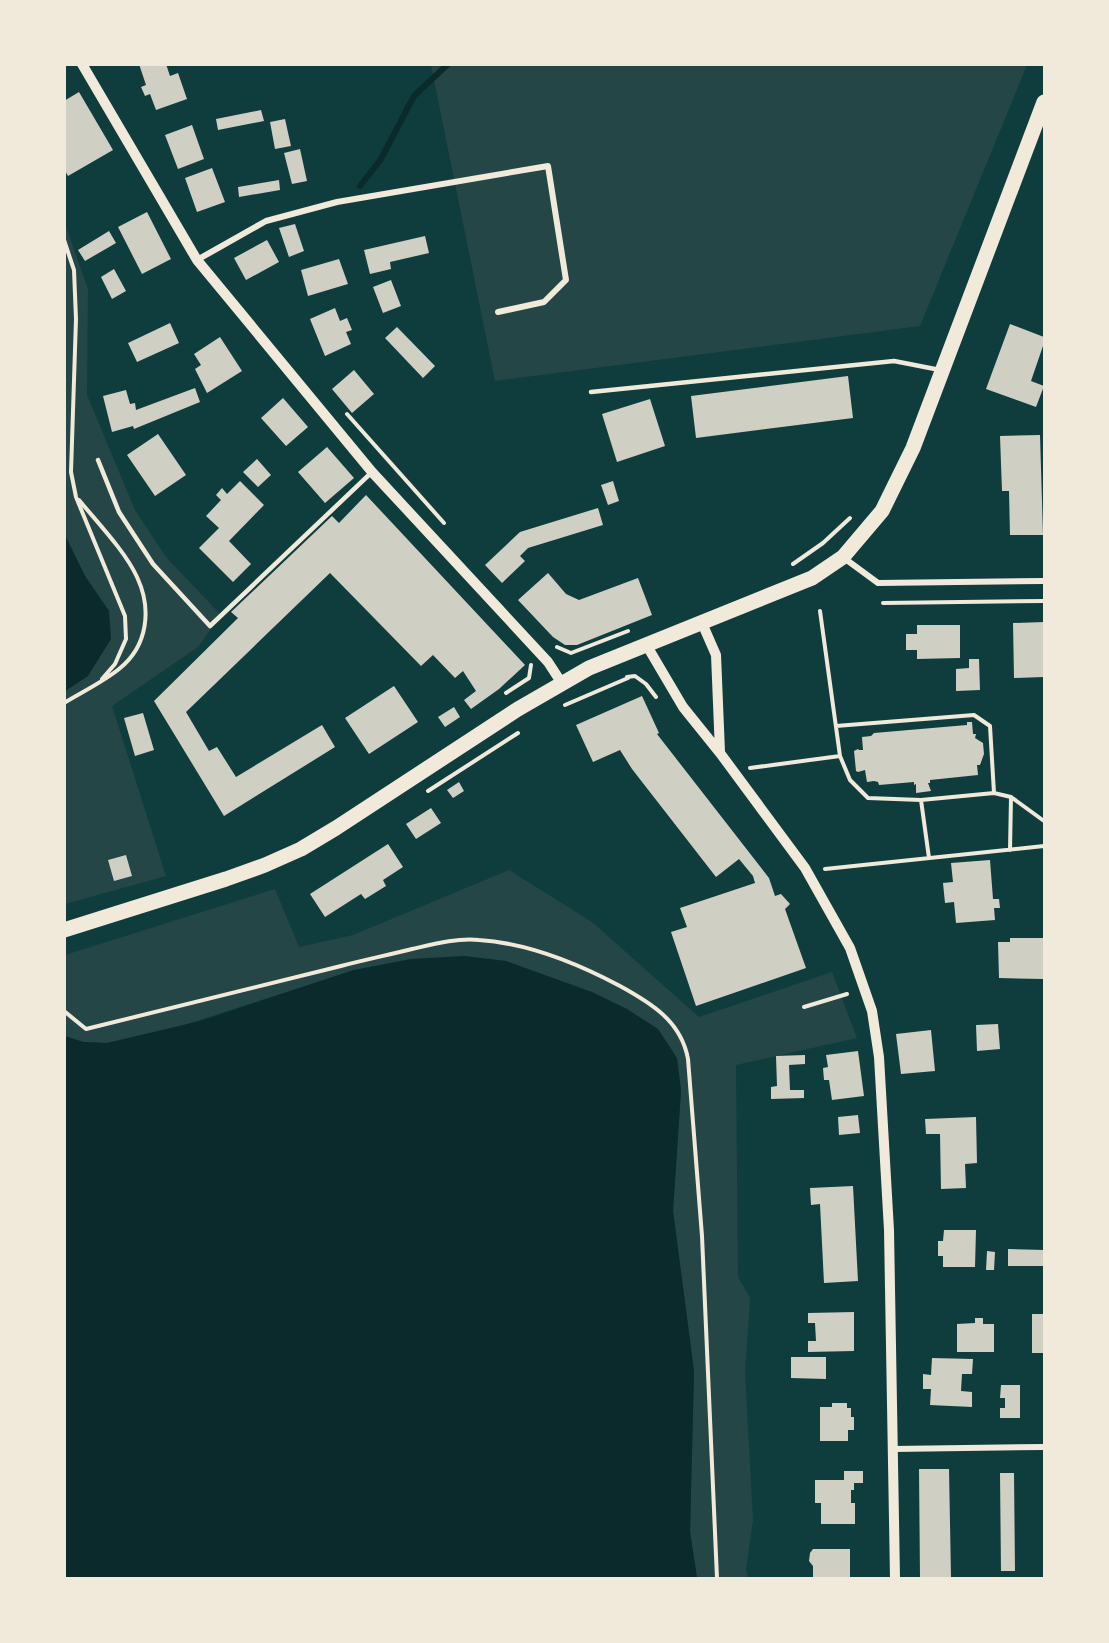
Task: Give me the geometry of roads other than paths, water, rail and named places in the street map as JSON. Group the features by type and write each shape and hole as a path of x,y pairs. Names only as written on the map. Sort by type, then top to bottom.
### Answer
{"main road":[{"path":"64,930 226,879 301,849 561,682 589,668 812,578 843,557 882,511 913,448 1044,102"}],"street":[{"path":"82,64 197,260 372,472 548,662 561,682"},
{"path":"197,260 266,221 337,202 548,166 566,280 544,302 498,312"},
{"path":"843,557 878,583 1044,581"},
{"path":"702,623 716,655 720,753"},
{"path":"647,646 683,707 805,868 850,948 872,1011 879,1057 889,1230 895,1578"},
{"path":"893,1449 1044,1447"}],"lane":[{"path":"591,392 894,361 943,370"},
{"path":"98,460 119,512 153,564 210,626 372,472"}],"waterway":[{"path":"360,186 381,159 414,96 448,64"}]}
